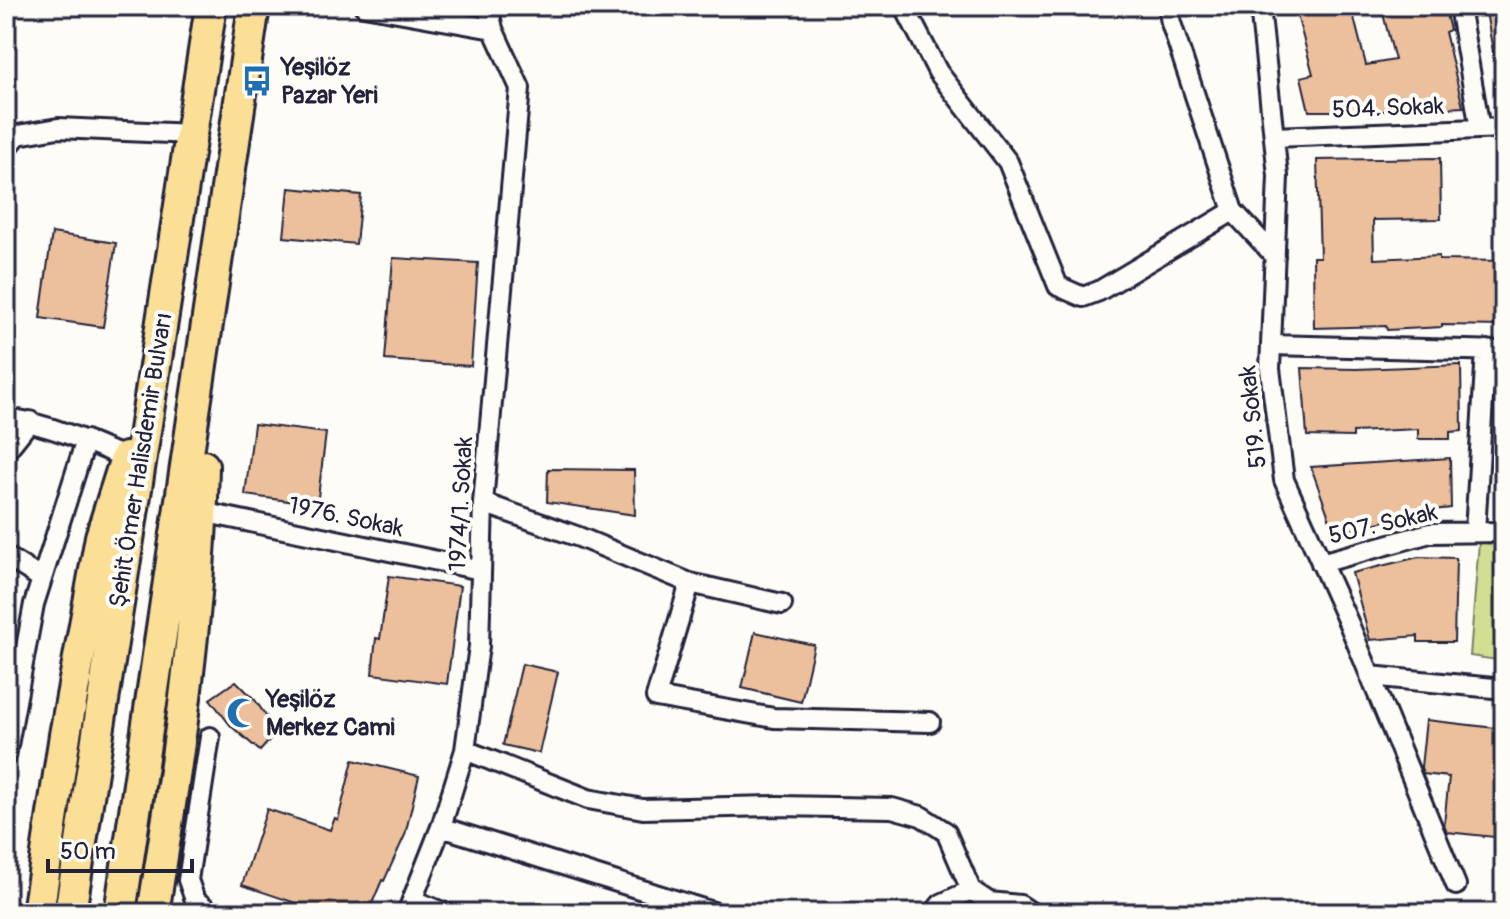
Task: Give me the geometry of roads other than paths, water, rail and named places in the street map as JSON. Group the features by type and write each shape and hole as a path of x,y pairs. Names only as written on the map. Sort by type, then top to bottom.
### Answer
{"highway":[{"name":"Şehit Ömer Halisdemir Bulvarı","path":"70,913 138,472 159,357 211,6"},
{"name":"Şehit Ömer Halisdemir Bulvarı","path":"120,913 254,6"},
{"name":"Şehit Ömer Halisdemir Bulvarı","path":"153,913 176,773 193,622 202,512 206,334"},
{"path":"38,913 65,735 101,537 159,357"}],"street":[{"path":"364,6 493,29 488,6"},
{"path":"904,6 938,72 1008,162 1058,286 1083,297 1099,291 1233,211"},
{"path":"1168,6 1233,211 1275,256"},
{"name":"519. Sokak","path":"1260,6 1278,176 1270,369 1284,480 1370,676 1456,885"},
{"path":"1459,6 1480,129"},
{"name":"1974/1. Sokak","path":"410,906 441,827 465,750 479,646 483,503 520,88 493,29"},
{"path":"6,149 18,135 58,128 192,134"},
{"name":"504. Sokak","path":"1274,137 1504,128"},
{"path":"1271,345 1495,351 1475,532"},
{"path":"6,418 30,421 86,440 126,458"},
{"path":"6,451 30,421"},
{"path":"6,756 34,604 86,440"},
{"path":"483,503 579,537 690,583 782,604"},
{"name":"1976. Sokak","path":"202,512 481,570"},
{"name":"507. Sokak","path":"1321,563 1430,533 1504,532"},
{"path":"6,556 42,579"},
{"path":"690,583 656,697 774,718 930,722"},
{"path":"1370,676 1504,689"},
{"path":"210,737 188,880 195,900 212,913"},
{"path":"465,750 588,799 643,809 777,806 892,808 921,816 946,832 971,890 989,902 1020,905 1032,913"},
{"path":"441,827 716,913"},
{"path":"934,913 941,904 971,890"},
{"path":"410,906 445,913"}],"place":[{"name":"Yeşilöz Pazar Yeri","path":"257,81"},
{"name":"Yeşilöz Merkez Cami","path":"242,713"}]}
